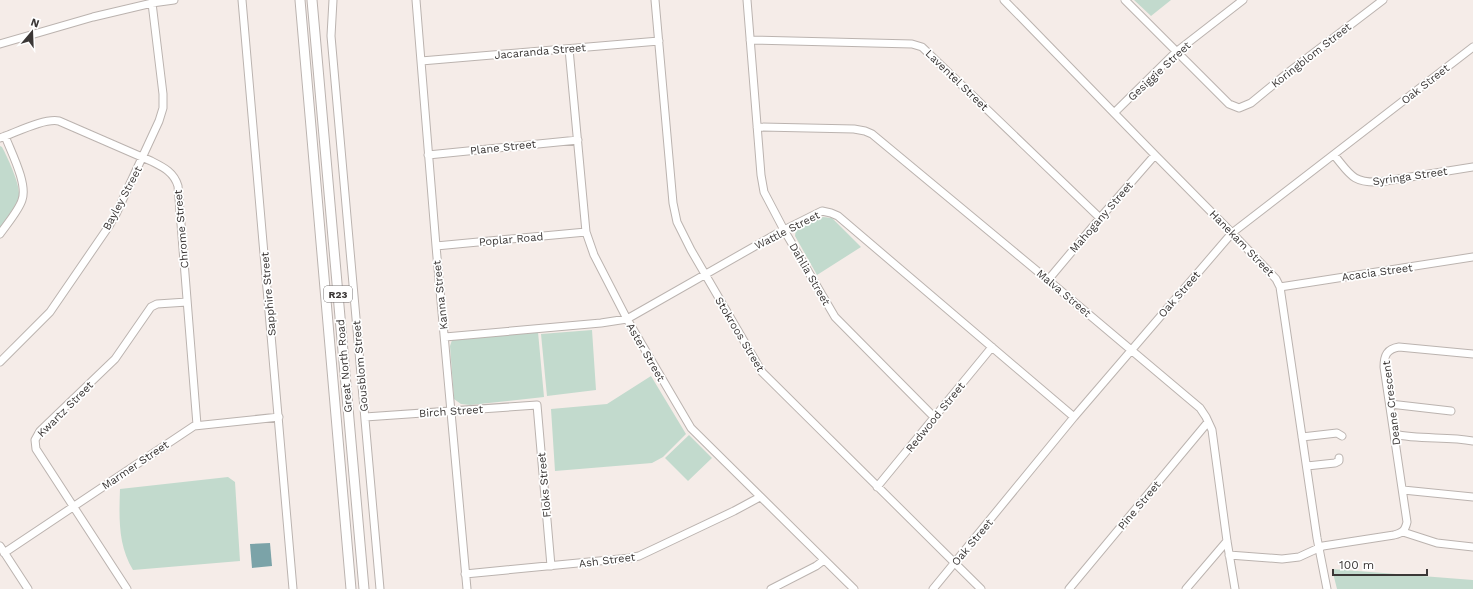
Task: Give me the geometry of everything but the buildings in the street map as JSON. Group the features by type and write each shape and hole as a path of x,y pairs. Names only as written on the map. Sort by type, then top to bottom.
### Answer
{"main road":[{"path":"294,0 302,16"},
{"name":"Great North Road","path":"300,0 351,589"},
{"name":"Great North Road","path":"312,0 364,589"},
{"path":"324,272 336,270"}],"street":[{"path":"0,44 93,17 152,3 174,0"},
{"name":"Sapphire Street","path":"242,0 293,589"},
{"name":"Gousblom Street","path":"333,0 331,36 380,589"},
{"name":"Kanna Street","path":"416,0 450,412 467,589"},
{"name":"Stokroos Street","path":"655,0 675,213 680,228 705,275 762,372 981,589"},
{"name":"Dahlia Street","path":"747,0 762,184 764,192 784,230 835,316 934,417"},
{"name":"Hanekam Street","path":"1004,0 1276,279 1280,287 1306,466 1327,589"},
{"path":"1125,0 1176,52"},
{"name":"Gesiggie Street","path":"1114,113 1176,52 1243,0"},
{"name":"Koringblom Street","path":"1176,52 1229,104 1239,108 1251,103 1290,71 1383,0"},
{"name":"Bayley Street","path":"0,362 50,312 116,214 159,121 164,103 152,3"},
{"name":"Laventel Street","path":"750,40 912,44 922,47 1100,218"},
{"name":"Jacaranda Street","path":"421,61 659,41"},
{"name":"Oak Street","path":"933,589 1074,417 1232,233 1473,47"},
{"name":"Aster Street","path":"570,49 586,232 594,255 627,319 691,428 854,589"},
{"name":"Chrome Street","path":"3,137 46,122 59,120 143,158 173,174 176,181 197,424"},
{"name":"Malva Street","path":"757,127 854,129 869,132 1195,403 1200,408 1208,422 1212,436 1235,589"},
{"path":"0,234 22,202 24,195 22,181 3,137"},
{"name":"Plane Street","path":"428,155 578,140"},
{"name":"Syringa Street","path":"1334,155 1351,176 1357,180 1365,182 1379,182 1473,166"},
{"name":"Mahogany Street","path":"1048,280 1155,156"},
{"name":"Wattle Street","path":"445,337 601,323 627,319 784,230 818,213 827,212 834,214 1074,417"},
{"name":"Poplar Road","path":"436,246 586,232"},
{"name":"Acacia Street","path":"1280,287 1473,258"},
{"name":"Kwartz Street","path":"127,589 36,449 35,440 38,434 115,359 151,307 157,304 187,302"},
{"name":"Redwood Street","path":"877,487 992,347"},
{"name":"Deane Crescent","path":"1403,532 1406,528 1407,522 1384,361 1386,354 1390,349 1399,347 1473,354"},
{"name":"Birch Street","path":"365,417 450,412 537,404"},
{"name":"Floks Street","path":"537,404 551,566"},
{"path":"1390,404 1451,411"},
{"name":"Marmer Street","path":"2,550 73,507 197,424 279,417"},
{"name":"Pine Street","path":"1069,589 1208,422"},
{"path":"1302,437 1337,433 1342,436"},
{"path":"1394,434 1402,436 1450,438 1473,441"},
{"path":"1306,466 1335,462 1340,458"},
{"path":"1402,490 1473,496"},
{"name":"Ash Street","path":"465,574 640,556 734,512 760,497"},
{"path":"1229,555 1282,559 1290,558 1304,555 1319,547 1329,544 1394,536 1403,532 1437,543 1473,546"},
{"path":"1186,589 1227,541"},
{"path":"2,550 28,589"},
{"path":"771,589 816,566 824,560"}],"green space":[{"path":"1134,0 1171,0 1151,16"},
{"path":"0,146 7,156 17,182 19,197 15,206 0,228"},
{"path":"823,217 832,218 861,247 817,275 795,236 796,229"},
{"path":"592,330 596,390 547,396 541,334"},
{"path":"538,332 544,397 470,405 461,404 454,399 450,346 452,340"},
{"path":"651,376 686,434 663,457 652,463 555,471 551,409 607,404"},
{"path":"689,435 712,458 688,481 665,458"},
{"path":"228,477 235,482 240,561 133,570 124,551 120,531 120,489"},
{"path":"1332,569 1473,580 1473,589 1337,589"}],"water":[{"path":"270,543 272,566 252,568 250,544"}]}
